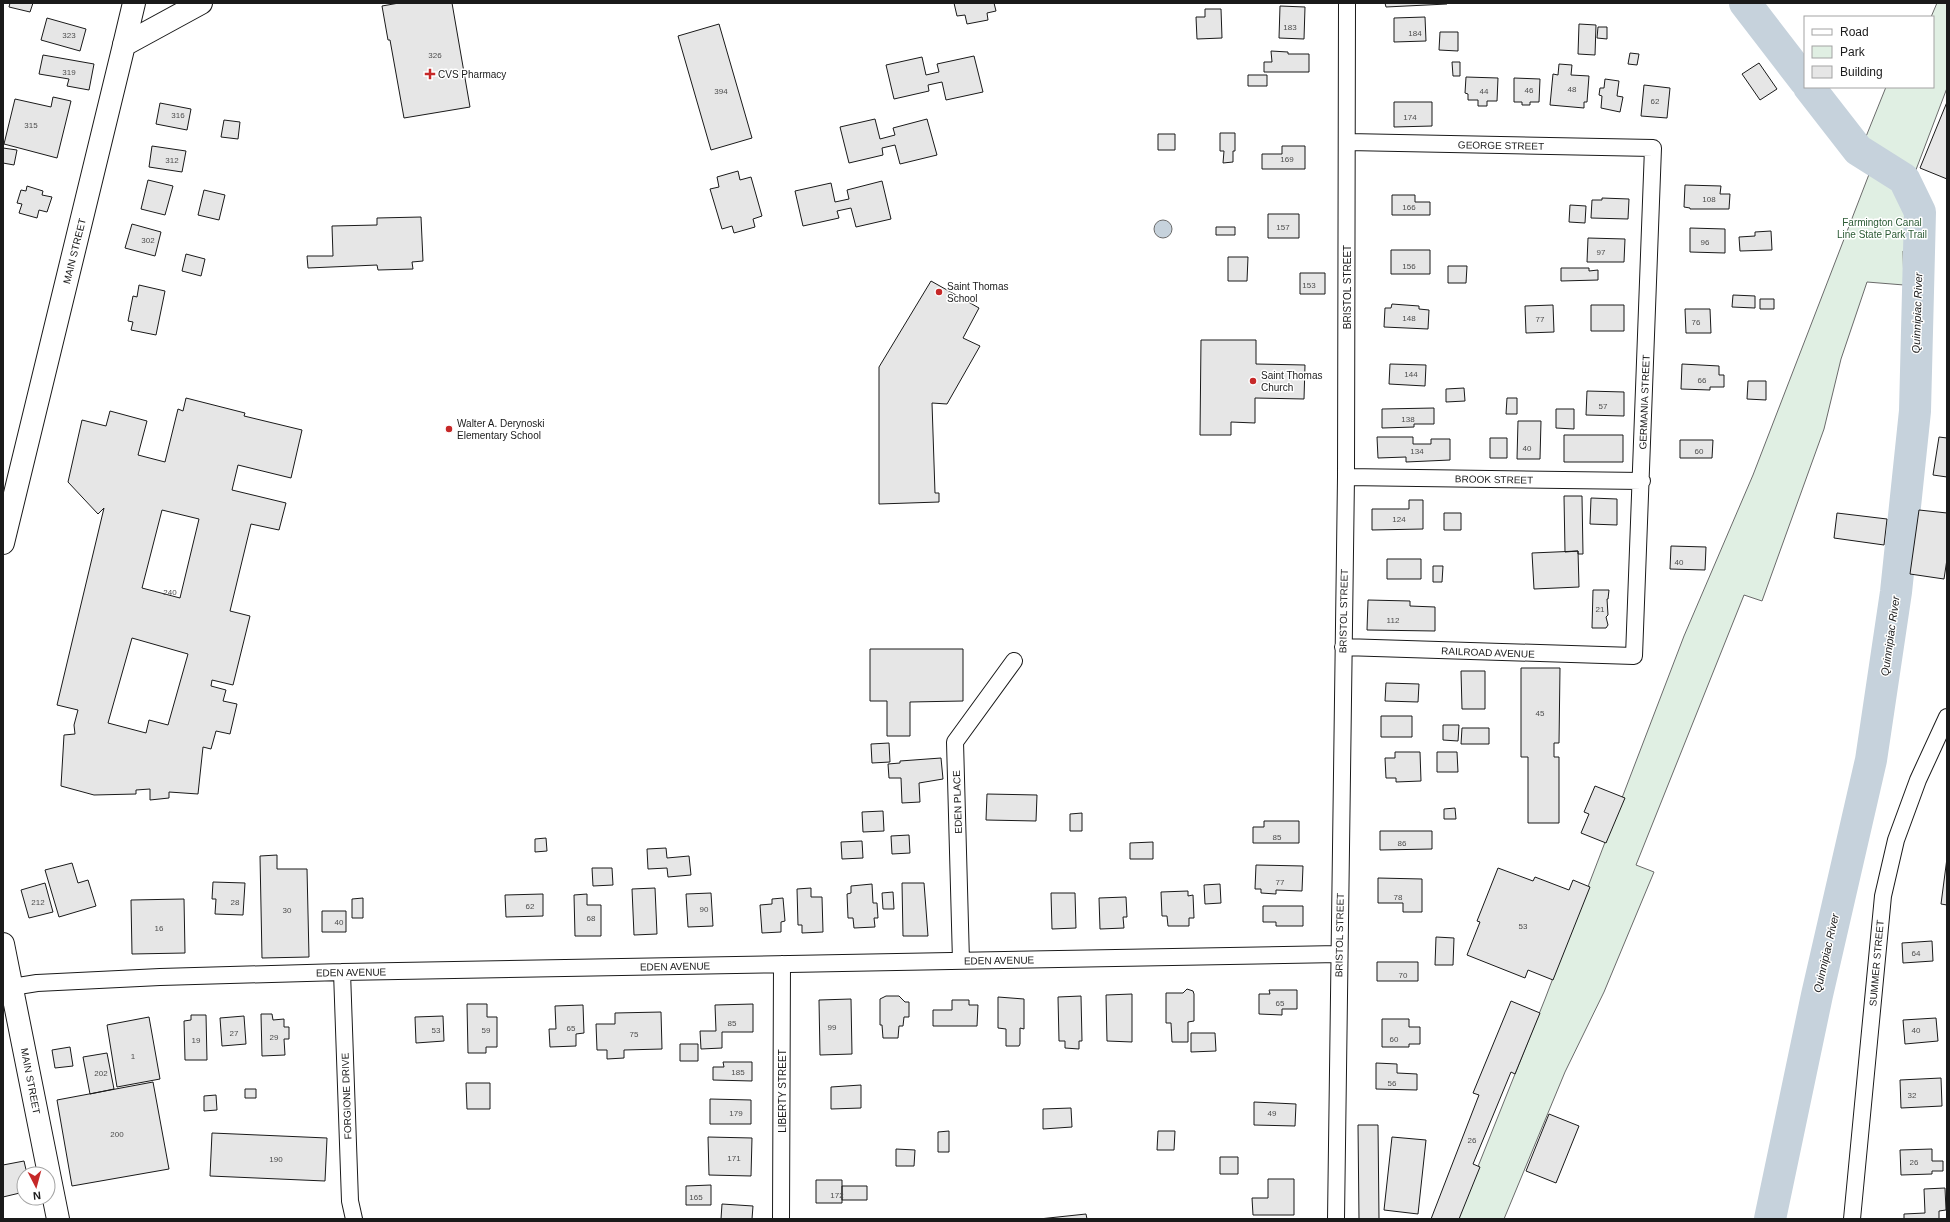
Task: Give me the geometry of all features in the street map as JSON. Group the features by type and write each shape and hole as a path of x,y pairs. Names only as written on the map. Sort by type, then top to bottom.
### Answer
{"main road":[{"name":"MAIN STREET","path":"3,543 134,3"},
{"path":"124,45 201,3"},
{"name":"MAIN STREET","path":"3,944 58,1219"}],"street":[{"name":"BRISTOL STREET","path":"1336,1219 1346,477 1348,142 1346,104 1347,3"},
{"name":"GEORGE STREET","path":"1348,142 1653,148"},
{"name":"GERMANIA STREET","path":"1634,656 1642,481 1653,148"},
{"name":"BROOK STREET","path":"1346,477 1642,481"},
{"name":"RAILROAD AVENUE","path":"1343,647 1634,656"},
{"name":"EDEN PLACE","path":"961,961 955,742 1014,661"},
{"name":"SUMMER STREET","path":"1852,1219 1883,896 1896,840 1918,780 1947,718"},
{"name":"EDEN AVENUE","path":"12,987 37,983 152,977 342,972 1339,954"},
{"name":"LIBERTY STREET","path":"781,1219 782,964"},
{"name":"FORGIONE DRIVE","path":"342,972 350,1201 354,1219"}],"green space":[{"name":"Farmington Canal Line State Park Trail","path":"1937,3 1947,3 1947,88 1903,204 1918,210 1917,251 1903,251 1904,285 1867,282 1841,359 1824,429 1762,601 1744,595 1636,865 1654,872 1604,992 1565,1072 1504,1219 1457,1219 1545,999 1684,636 1753,475 1873,164 1861,149 1886,88 1934,88 1934,16 1931,16"}],"shaded area":[{"path":"1159,220 1167,220 1172,225 1170,236 1167,238 1159,238 1154,233 1154,225"}],"building":[{"path":"10,3 33,3 30,12 9,7"},
{"name":"CVS Pharmacy","path":"399,3 452,3 470,107 404,118 390,40 388,40 382,6"},
{"path":"954,3 994,3 996,11 987,13 988,20 967,24 965,15 957,16"},
{"path":"1385,3 1447,3 1447,4 1386,7"},
{"path":"1280,6 1305,7 1304,39 1279,38"},
{"path":"1205,9 1221,9 1222,38 1197,39 1196,17 1205,17"},
{"path":"1425,17 1426,41 1394,42 1394,18"},
{"path":"47,18 86,29 80,51 41,40"},
{"path":"719,24 752,138 711,150 678,36"},
{"path":"1579,24 1596,25 1595,55 1578,54"},
{"path":"1598,27 1607,27 1607,39 1597,38"},
{"path":"1440,32 1458,32 1458,51 1439,50"},
{"path":"1271,51 1288,52 1288,54 1309,54 1309,72 1264,72 1264,62 1272,62"},
{"path":"1630,53 1639,54 1637,65 1628,64"},
{"path":"43,55 94,64 89,90 67,86 69,79 39,74"},
{"path":"974,56 983,92 946,100 942,82 928,85 929,91 894,99 886,65 922,57 926,75 939,72 937,64"},
{"path":"1452,62 1460,62 1460,76 1453,76"},
{"path":"1759,63 1777,89 1760,100 1742,74"},
{"path":"1559,64 1572,65 1571,75 1589,76 1587,102 1584,102 1584,108 1550,105 1553,74 1558,75"},
{"path":"1248,75 1267,75 1267,86 1248,86"},
{"path":"1466,77 1498,78 1497,101 1487,101 1487,106 1478,106 1478,100 1468,100 1468,94 1465,93"},
{"path":"1514,78 1540,79 1539,102 1530,102 1530,105 1522,105 1522,102 1514,102"},
{"path":"1605,79 1619,81 1617,96 1623,97 1620,112 1601,108 1602,96 1599,95 1600,88 1604,88"},
{"path":"1644,85 1670,88 1667,118 1641,116"},
{"path":"53,97 71,101 57,158 4,144 15,99 51,107"},
{"path":"1394,102 1432,102 1432,126 1394,127"},
{"path":"1947,102 1947,179 1920,168"},
{"path":"160,103 191,109 187,130 156,124"},
{"path":"875,119 880,139 895,135 893,128 927,119 937,155 900,164 895,145 882,148 883,155 849,163 840,127"},
{"path":"224,120 240,122 238,139 221,137"},
{"path":"1220,133 1235,133 1235,151 1233,151 1233,162 1223,163 1224,151 1220,151"},
{"path":"1158,134 1175,134 1175,150 1158,150"},
{"path":"152,146 186,151 182,172 149,167"},
{"path":"1282,146 1305,146 1305,169 1262,169 1262,154 1282,154"},
{"path":"3,148 17,150 14,165 3,163"},
{"path":"738,171 740,180 751,177 762,216 753,219 755,227 734,233 732,226 722,229 710,189 719,187 717,177"},
{"path":"148,180 173,186 165,215 141,209"},
{"path":"882,181 891,219 856,227 851,208 837,211 839,218 803,226 795,191 831,183 835,202 849,199 847,190"},
{"path":"1685,185 1721,186 1720,194 1730,194 1729,209 1690,209 1684,207"},
{"path":"27,186 43,191 42,195 52,197 47,212 39,210 37,218 19,213 22,204 17,203 21,190 26,191"},
{"path":"204,190 225,195 219,220 198,215"},
{"path":"1392,195 1415,195 1415,202 1430,202 1430,215 1392,215"},
{"path":"1602,198 1629,199 1628,219 1591,218 1592,200 1602,200"},
{"path":"1570,205 1586,206 1585,223 1569,222"},
{"path":"1268,214 1299,214 1299,238 1268,238"},
{"path":"421,217 423,261 412,262 413,269 378,270 377,265 308,268 307,256 333,256 332,226 377,225 377,218"},
{"path":"132,224 161,232 155,256 125,248"},
{"path":"1216,227 1235,227 1235,235 1216,235"},
{"path":"1690,228 1725,229 1725,253 1690,252"},
{"path":"1771,231 1772,250 1740,251 1739,237 1755,236 1755,232"},
{"path":"1588,238 1625,239 1624,262 1587,262"},
{"path":"1391,250 1430,250 1430,274 1391,274"},
{"path":"186,254 205,259 201,276 182,271"},
{"path":"1228,257 1248,257 1247,281 1228,281"},
{"path":"1448,266 1467,266 1466,283 1448,283"},
{"path":"1561,268 1589,268 1589,271 1598,270 1598,280 1561,281"},
{"path":"1300,273 1325,273 1325,294 1300,294"},
{"path":"931,281 979,308 963,338 980,346 947,404 932,403 935,493 939,493 939,502 879,504 879,367"},
{"path":"139,285 165,291 156,335 131,330 133,322 128,321 133,296 137,297"},
{"path":"1733,295 1755,296 1755,308 1732,307"},
{"path":"1760,299 1774,299 1774,309 1760,309"},
{"path":"1392,304 1419,306 1419,309 1429,310 1428,329 1384,327 1385,308 1391,308"},
{"path":"1553,305 1554,332 1526,333 1525,306"},
{"path":"1591,305 1624,305 1624,331 1591,331"},
{"path":"1685,309 1710,309 1711,333 1686,333"},
{"name":"Saint Thomas Church","path":"1201,340 1256,340 1256,364 1305,365 1304,399 1255,398 1255,423 1231,422 1231,435 1200,435"},
{"path":"1390,364 1426,365 1425,386 1389,384"},
{"path":"1682,364 1719,366 1719,375 1724,375 1724,387 1710,387 1710,390 1681,389"},
{"path":"1748,381 1766,381 1766,400 1747,399"},
{"path":"1464,388 1465,401 1446,402 1446,389"},
{"path":"1587,391 1624,392 1624,416 1586,415"},
{"path":"186,398 245,413 244,416 302,430 291,478 238,465 232,490 286,503 279,530 251,524 230,611 250,616 233,685 212,680 211,686 226,690 223,701 237,704 230,734 216,731 211,749 203,747 198,794 169,792 169,798 150,800 150,789 136,790 136,794 94,795 61,786 64,735 75,734 74,725 78,710 57,705 104,508 98,514 68,482 82,420 106,426 110,411 147,421 138,455 165,462 178,409 183,411","holes":["162,510 199,519 180,598 142,588","132,638 188,654 168,725 149,720 146,733 108,723"]},
{"path":"1507,398 1517,398 1517,414 1506,414"},
{"path":"1434,408 1434,424 1414,424 1414,427 1382,428 1382,409"},
{"path":"1556,409 1574,409 1574,429 1556,428"},
{"path":"1518,421 1541,421 1540,459 1517,459"},
{"path":"1564,435 1623,435 1623,462 1564,462"},
{"path":"1377,437 1413,437 1413,444 1431,444 1431,439 1450,439 1450,460 1406,462 1406,457 1378,458"},
{"path":"1939,437 1947,438 1947,477 1933,475"},
{"path":"1490,438 1507,438 1507,458 1490,458"},
{"path":"1680,440 1713,440 1712,458 1680,458"},
{"path":"1564,496 1582,496 1583,554 1578,554 1578,551 1565,552"},
{"path":"1591,498 1617,499 1617,525 1590,524"},
{"path":"1409,500 1423,500 1423,529 1372,530 1372,509 1409,509"},
{"path":"1919,510 1947,513 1947,559 1944,579 1910,574"},
{"path":"1444,513 1461,513 1461,530 1444,530"},
{"path":"1837,513 1887,519 1884,545 1834,538"},
{"path":"1671,546 1706,547 1705,570 1670,569"},
{"path":"1578,551 1579,587 1534,589 1532,553"},
{"path":"1387,559 1421,559 1421,579 1387,579"},
{"path":"1433,566 1443,566 1442,582 1433,582"},
{"path":"1593,590 1609,590 1607,599 1608,615 1606,617 1608,625 1606,628 1592,628"},
{"path":"1368,600 1410,601 1410,606 1435,607 1435,631 1367,630"},
{"path":"870,649 963,649 963,701 910,702 910,736 887,736 887,701 870,701"},
{"path":"1521,668 1560,668 1559,743 1554,743 1554,757 1559,757 1559,823 1528,823 1528,757 1521,757"},
{"path":"1461,671 1485,671 1485,709 1462,709"},
{"path":"1386,683 1419,684 1418,702 1385,701"},
{"path":"1381,716 1412,716 1412,737 1381,737"},
{"path":"1443,725 1459,725 1458,741 1443,740"},
{"path":"1462,728 1489,728 1489,744 1461,744"},
{"path":"889,743 890,762 872,763 871,744"},
{"path":"1395,752 1420,752 1421,781 1396,782 1396,778 1386,778 1385,758 1395,758"},
{"path":"1437,752 1457,752 1458,772 1437,772"},
{"path":"941,758 943,779 919,783 920,802 902,803 901,778 889,778 888,764 900,763 900,761"},
{"path":"1595,786 1625,798 1606,843 1581,833 1589,814 1584,812"},
{"path":"987,794 1037,795 1036,821 986,820"},
{"path":"1455,808 1456,819 1444,819 1444,809"},
{"path":"883,811 884,831 863,832 862,812"},
{"path":"1082,813 1082,831 1070,831 1070,814"},
{"path":"1264,821 1299,821 1299,843 1253,843 1253,827 1264,827"},
{"path":"1380,831 1432,831 1432,849 1380,850"},
{"path":"909,835 910,853 892,854 891,836"},
{"path":"546,838 547,851 535,852 535,839"},
{"path":"862,841 863,858 842,859 841,842"},
{"path":"1153,842 1153,859 1130,859 1130,843"},
{"path":"666,848 667,858 689,856 691,875 668,877 667,868 648,869 647,849"},
{"path":"277,855 277,869 307,869 309,957 262,958 260,856"},
{"path":"1947,858 1947,905 1941,904"},
{"path":"72,863 78,883 88,880 96,906 59,917 45,870"},
{"path":"1256,865 1303,866 1302,891 1276,890 1276,894 1261,893 1261,889 1255,889"},
{"path":"592,868 612,868 613,885 593,886"},
{"path":"1498,868 1533,881 1535,877 1569,890 1573,880 1590,887 1553,980 1528,970 1525,978 1467,955 1480,922 1477,921"},
{"path":"1378,878 1422,879 1422,912 1403,912 1403,903 1378,903"},
{"path":"213,882 245,883 243,915 215,914 216,899 212,899"},
{"path":"45,883 53,912 29,918 21,890"},
{"path":"902,883 924,883 928,936 903,936"},
{"path":"872,884 873,903 877,903 878,918 874,918 875,927 854,928 853,918 848,918 847,894 851,893 851,886"},
{"path":"1220,884 1221,903 1205,904 1204,885"},
{"path":"655,888 657,934 634,935 632,889"},
{"path":"811,888 811,897 822,897 823,932 802,933 802,925 798,925 797,889"},
{"path":"1188,891 1188,896 1193,895 1194,918 1189,918 1189,926 1168,926 1167,916 1162,916 1161,892"},
{"path":"893,892 894,909 883,909 882,893"},
{"path":"711,893 713,926 688,927 686,894"},
{"path":"1051,893 1075,893 1076,928 1052,929"},
{"path":"543,894 543,916 506,917 505,895"},
{"path":"587,894 587,905 601,905 601,936 575,936 574,895"},
{"path":"1126,897 1127,917 1123,917 1124,928 1100,929 1099,898"},
{"path":"363,898 363,918 352,918 352,899"},
{"path":"783,898 785,921 781,922 781,932 762,933 760,905 772,904 772,899"},
{"path":"184,899 185,953 132,954 131,900"},
{"path":"1263,906 1303,906 1303,926 1276,926 1276,922 1263,922"},
{"path":"322,911 346,911 346,932 322,932"},
{"path":"1436,937 1454,938 1453,965 1435,965"},
{"path":"1932,941 1933,961 1903,963 1902,943"},
{"path":"1377,962 1418,962 1418,981 1377,981"},
{"path":"1187,989 1193,991 1194,994 1194,1021 1188,1022 1188,1042 1172,1042 1171,1023 1166,1023 1166,993 1183,993"},
{"path":"1269,990 1297,990 1297,1009 1282,1009 1282,1015 1259,1014 1259,994 1270,994"},
{"path":"1132,994 1132,1042 1107,1041 1106,995"},
{"path":"886,996 899,996 905,1002 909,1002 909,1017 904,1017 903,1026 899,1026 898,1038 883,1038 882,1025 880,1025 880,999"},
{"path":"1081,996 1082,1041 1079,1041 1079,1049 1065,1048 1065,1041 1059,1041 1058,997"},
{"path":"998,997 1024,999 1024,1029 1020,1028 1019,1046 1006,1046 1006,1029 998,1028"},
{"path":"851,999 852,1054 820,1055 819,1000"},
{"path":"952,1000 969,1000 969,1005 978,1005 977,1026 933,1026 933,1010 952,1010"},
{"path":"1511,1001 1540,1013 1515,1074 1511,1072 1473,1164 1480,1167 1459,1219 1431,1219 1479,1095 1473,1093"},
{"path":"467,1004 487,1004 487,1017 497,1017 497,1047 486,1047 486,1053 468,1053"},
{"path":"753,1004 753,1032 722,1032 722,1048 701,1049 700,1031 716,1031 715,1005"},
{"path":"583,1005 584,1033 576,1034 576,1046 550,1047 549,1029 556,1029 555,1006"},
{"path":"661,1012 662,1049 624,1050 624,1058 607,1059 607,1050 597,1050 596,1024 615,1024 615,1013"},
{"path":"261,1014 272,1014 273,1020 284,1019 284,1027 289,1027 289,1039 284,1039 285,1055 262,1056"},
{"path":"191,1015 206,1015 207,1060 185,1060 184,1021 191,1020"},
{"path":"244,1016 246,1044 222,1046 220,1018"},
{"path":"443,1016 444,1041 416,1043 415,1017"},
{"path":"149,1017 160,1079 117,1087 107,1025"},
{"path":"1936,1018 1938,1041 1905,1044 1903,1020"},
{"path":"1382,1019 1409,1019 1409,1027 1420,1027 1420,1044 1409,1044 1409,1047 1382,1047"},
{"path":"1191,1033 1215,1033 1216,1051 1191,1052"},
{"path":"680,1044 698,1044 698,1061 680,1061"},
{"path":"70,1047 73,1066 55,1068 52,1050"},
{"path":"107,1053 114,1089 90,1094 83,1057"},
{"path":"723,1062 752,1062 752,1081 713,1080 713,1067 724,1067"},
{"path":"1376,1063 1397,1064 1397,1073 1417,1074 1417,1090 1376,1089"},
{"path":"1941,1078 1942,1106 1901,1108 1900,1080"},
{"path":"153,1082 169,1169 72,1186 57,1100"},
{"path":"466,1083 490,1083 490,1109 467,1109"},
{"path":"861,1085 861,1108 831,1109 831,1087"},
{"path":"245,1089 256,1089 256,1098 245,1098"},
{"path":"216,1095 217,1110 204,1111 204,1096"},
{"path":"710,1099 751,1100 751,1124 710,1124"},
{"path":"1254,1102 1296,1104 1295,1126 1254,1125"},
{"path":"1071,1108 1072,1127 1043,1129 1043,1109"},
{"path":"1549,1114 1579,1126 1556,1183 1526,1171"},
{"path":"1358,1125 1378,1125 1379,1219 1359,1219"},
{"path":"949,1131 949,1152 938,1152 938,1132"},
{"path":"1158,1131 1175,1131 1174,1150 1157,1150"},
{"path":"212,1133 327,1138 325,1181 210,1176"},
{"path":"708,1137 752,1138 751,1176 709,1175"},
{"path":"1392,1137 1426,1140 1418,1214 1384,1210"},
{"path":"896,1149 915,1150 914,1166 896,1166"},
{"path":"1932,1149 1932,1161 1943,1161 1943,1171 1932,1171 1932,1174 1901,1175 1900,1150"},
{"path":"1220,1157 1238,1157 1238,1174 1220,1174"},
{"path":"24,1161 25,1166 16,1166 16,1194 3,1197 3,1165"},
{"path":"1268,1179 1294,1179 1294,1215 1253,1215 1252,1198 1268,1198"},
{"path":"816,1180 842,1180 842,1203 816,1203"},
{"path":"711,1185 711,1205 686,1205 686,1186"},
{"path":"842,1186 867,1186 867,1200 842,1200"},
{"path":"1945,1188 1946,1210 1939,1211 1939,1219 1904,1219 1904,1214 1925,1213 1924,1189"},
{"path":"722,1204 753,1206 752,1219 721,1219"},
{"path":"1086,1214 1087,1219 1039,1219"}],"waterway":[{"name":"Quinnipiac River","path":"1745,3 1804,80"},
{"name":"Quinnipiac River","path":"1770,1219 1817,995 1871,760 1896,592 1915,411 1920,212 1904,179 1858,150 1810,88"}],"place":[{"name":"CVS Pharmacy","path":"430,74"},
{"name":"Saint Thomas School","path":"939,292"},
{"name":"Saint Thomas Church","path":"1253,381"},
{"name":"Walter A. Derynoski Elementary School","path":"449,429"}]}
